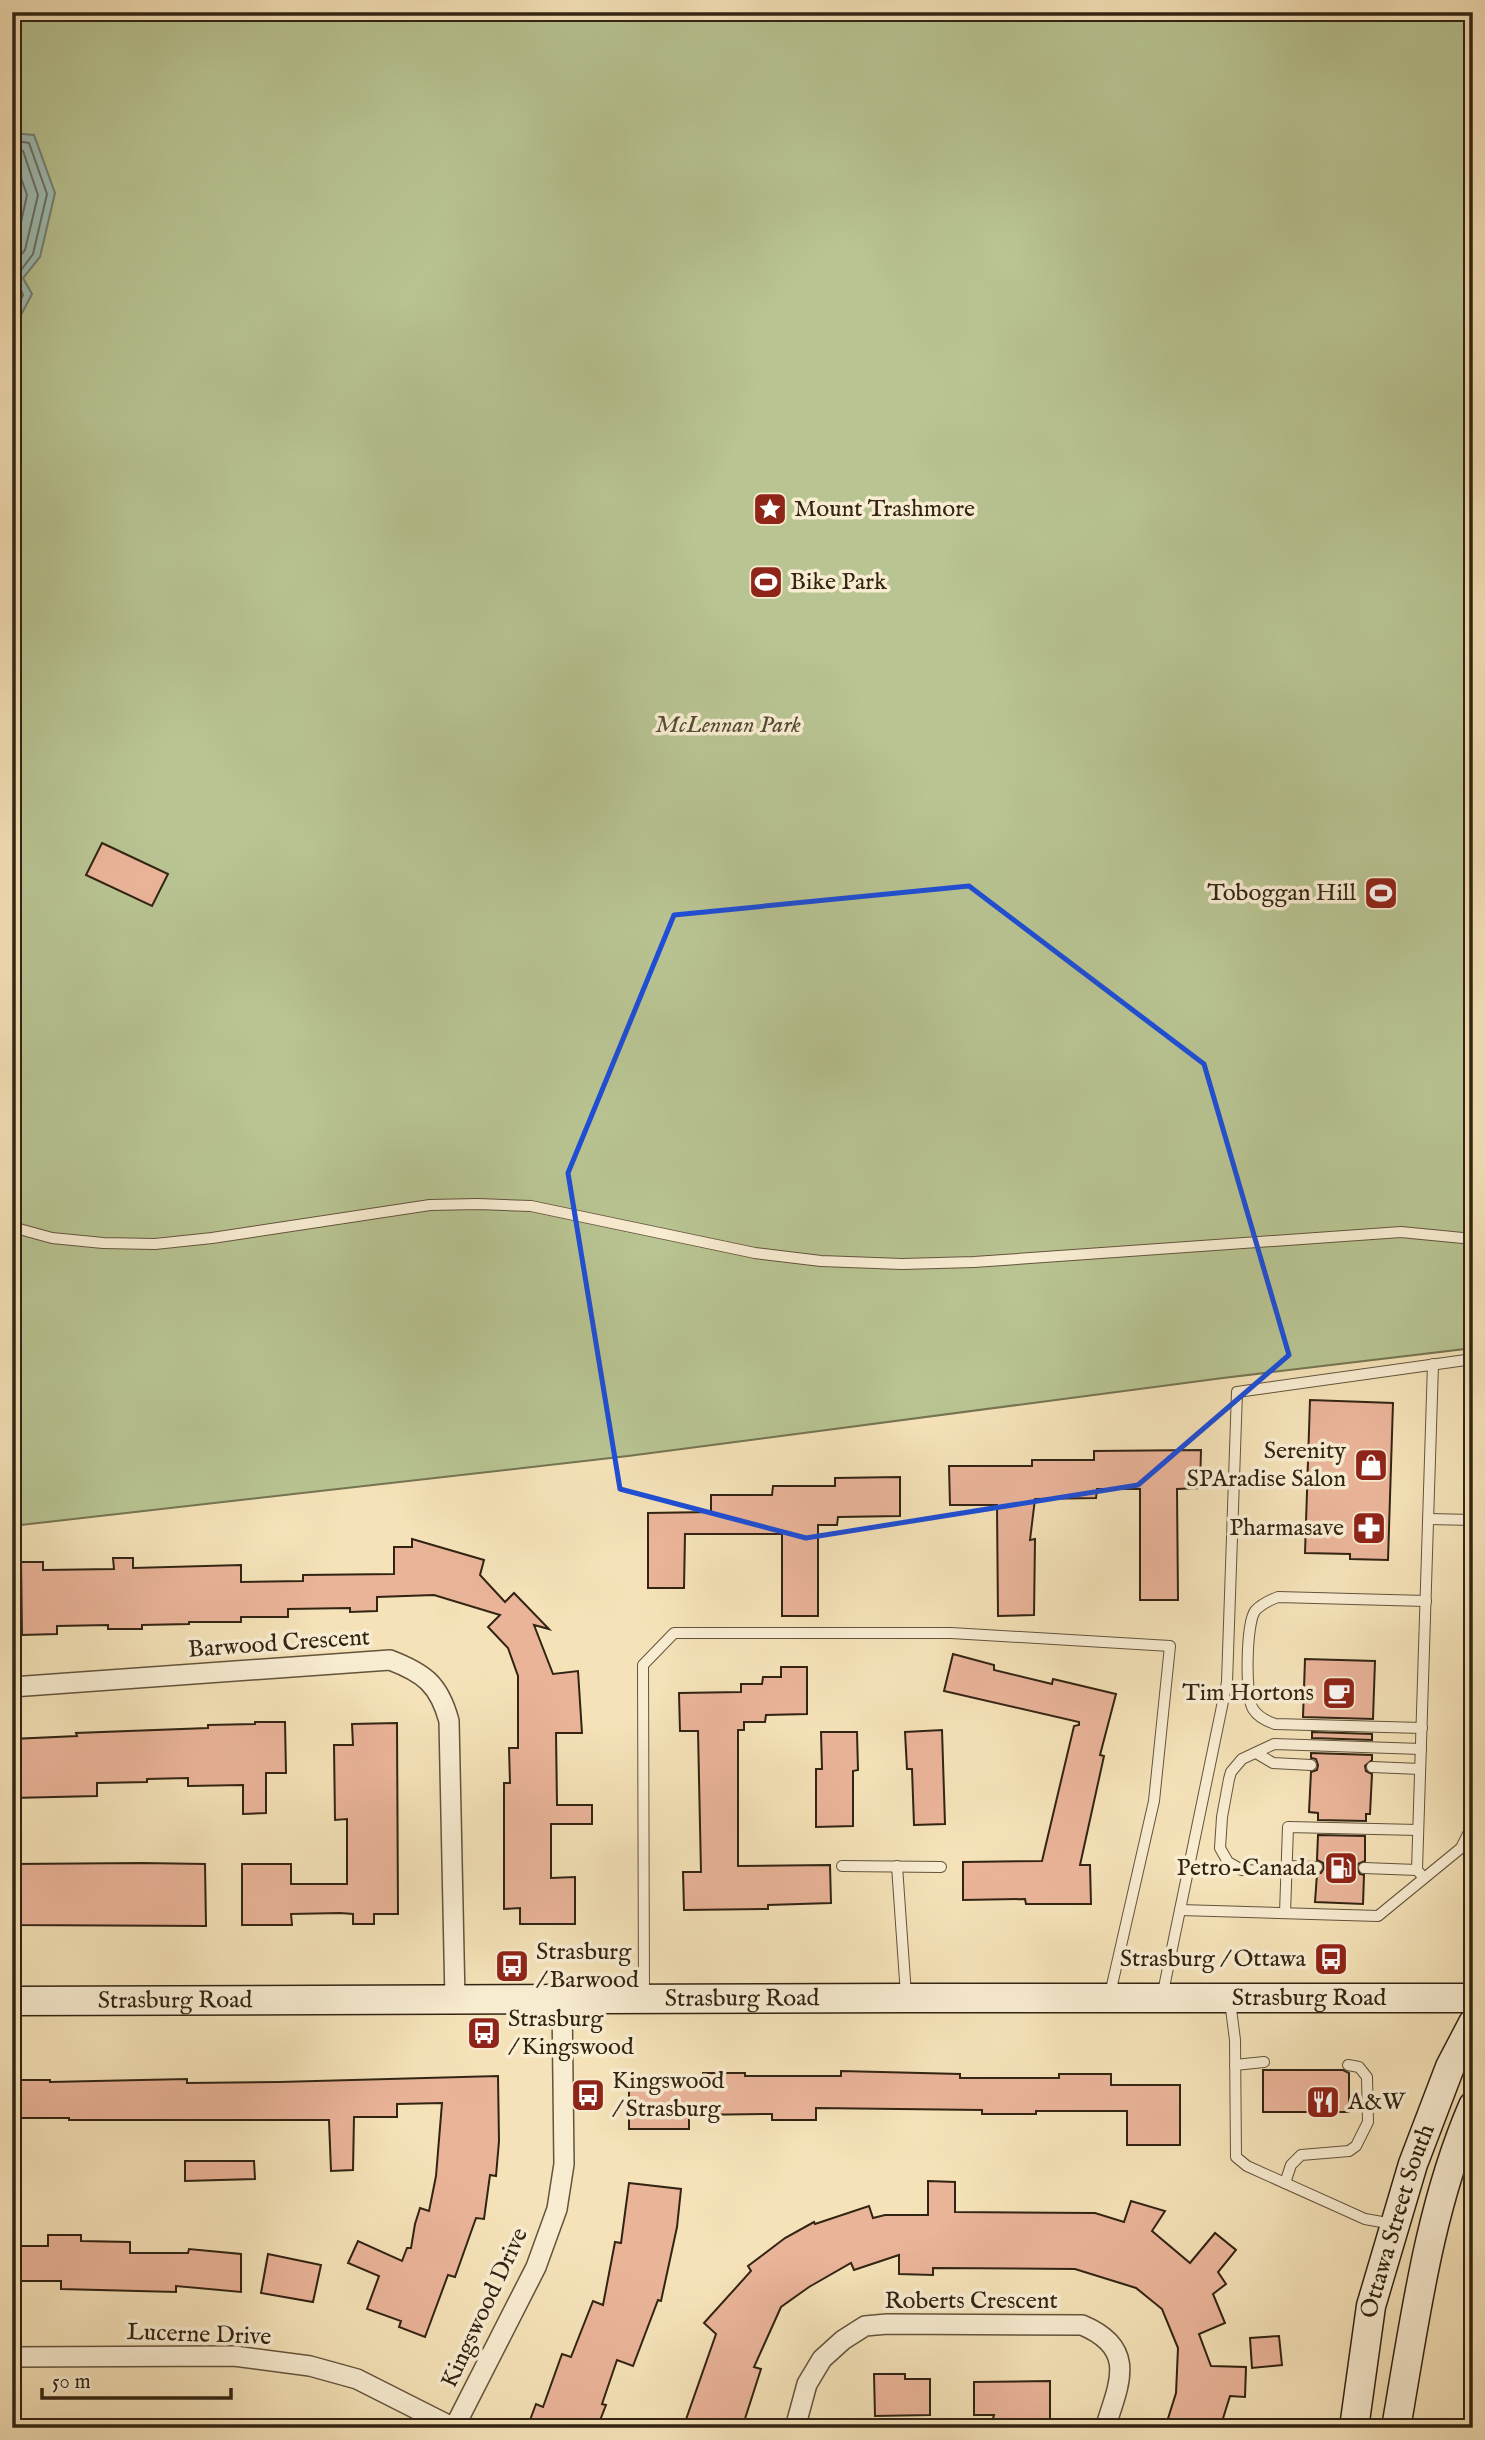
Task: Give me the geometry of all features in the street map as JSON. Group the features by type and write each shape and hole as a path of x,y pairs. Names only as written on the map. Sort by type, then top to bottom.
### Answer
{"street":[{"name":"Barwood Crescent","path":"12,1687 390,1660 414,1670 432,1683 444,1704 449,1721 455,2000"},
{"name":"Strasburg Road","path":"12,2001 906,1997 1416,2000 1473,1998"},
{"name":"Kingswood Drive","path":"454,2428 536,2267 557,2209 564,2164 562,1999"},
{"name":"Ottawa Street South","path":"1353,2428 1371,2306 1418,2152 1450,2067 1473,2024"},
{"name":"Ottawa Street South","path":"1396,2428 1411,2334 1437,2209 1473,2106"},
{"name":"Roberts Crescent","path":"794,2428 807,2384 822,2359 865,2326 887,2324 1082,2325 1098,2332 1113,2345 1121,2360 1121,2374 1105,2428"},
{"name":"Lucerne Drive","path":"12,2357 234,2356 310,2366 357,2379 454,2428"}],"lane":[{"path":"12,1227 52,1238 155,1244 430,1205 531,1206 755,1253 821,1261 902,1264 974,1262 1401,1232 1473,1239"},
{"path":"1162,1997 1227,1682 1237,1392 1473,1359"},
{"path":"1420,1874 1418,1830 1433,1364"},
{"path":"1429,1519 1473,1520"},
{"path":"1422,1728 1275,1724 1263,1719 1253,1710 1248,1697 1250,1621 1256,1610 1278,1597 1426,1601"},
{"path":"644,1999 643,1665 674,1633 951,1633 1170,1646 1154,1801 1110,1997"},
{"path":"1317,1867 1242,1870 1228,1862 1220,1848 1222,1816 1231,1772 1242,1759 1274,1744 1421,1749"},
{"path":"1256,1753 1273,1763 1311,1765"},
{"path":"1372,1767 1420,1769"},
{"path":"1180,1910 1378,1916 1420,1874 1461,1848 1473,1824"},
{"path":"1286,1913 1288,1827 1418,1830"},
{"path":"842,1866 940,1867"},
{"path":"897,1866 906,1997"},
{"path":"1364,1868 1420,1874"},
{"path":"1230,1997 1235,2065 1236,2157 1247,2166 1365,2219 1396,2224"},
{"path":"1235,2065 1264,2062"},
{"path":"1284,2183 1291,2165 1301,2155 1349,2151 1356,2146 1368,2122 1367,2077 1359,2067 1348,2065"}],"highlighted area":[{"path":"969,886 1204,1064 1289,1355 1138,1485 806,1538 620,1489 568,1173 674,915"}],"green space":[{"name":"McLennan Park","path":"12,12 1473,12 1473,1348 628,1456 12,1526"}],"water":[{"path":"12,133 34,135 55,193 40,257 23,278 32,294 12,332 12,216 16,207 12,205"}],"building":[{"path":"102,843 168,874 152,906 86,875"},
{"path":"1310,1400 1393,1403 1388,1560 1350,1559 1350,1554 1305,1553"},
{"path":"1201,1450 1200,1488 1177,1489 1178,1600 1140,1600 1140,1489 1097,1489 1096,1498 1035,1499 1030,1540 1035,1539 1034,1615 998,1616 997,1505 950,1505 949,1466 1032,1466 1032,1460 1094,1460 1094,1451"},
{"path":"900,1477 900,1516 838,1517 837,1525 818,1525 818,1616 782,1616 782,1534 685,1534 684,1588 648,1588 648,1513 711,1512 711,1495 772,1495 773,1486 835,1486 835,1478"},
{"path":"412,1539 484,1560 480,1575 505,1602 514,1593 549,1629 534,1625 553,1674 578,1671 582,1733 556,1733 557,1805 592,1805 592,1824 551,1824 551,1878 575,1877 575,1924 520,1924 520,1908 504,1909 504,1783 510,1783 509,1748 518,1748 518,1676 508,1648 488,1627 500,1615 434,1595 377,1597 377,1611 350,1612 350,1608 288,1609 288,1617 241,1617 241,1622 142,1625 142,1629 108,1629 108,1625 57,1626 57,1634 22,1635 21,1562 43,1562 43,1570 114,1569 113,1558 133,1558 133,1568 241,1565 241,1582 303,1581 303,1575 394,1574 394,1547 412,1547"},
{"path":"953,1654 994,1665 994,1670 1052,1684 1053,1679 1116,1694 1100,1755 1104,1756 1080,1865 1090,1865 1091,1904 1026,1904 1025,1899 963,1900 963,1862 1042,1861 1074,1726 1079,1725 1079,1722 944,1691"},
{"name":"Tim Hortons","path":"1305,1659 1375,1661 1373,1719 1303,1717"},
{"path":"781,1667 807,1667 807,1714 766,1715 765,1722 744,1722 744,1730 738,1730 738,1866 830,1865 831,1903 768,1905 768,1909 684,1910 683,1872 701,1872 698,1731 680,1731 679,1693 741,1692 741,1684 762,1684 763,1677 781,1677"},
{"path":"285,1722 286,1773 266,1773 266,1813 243,1814 243,1785 188,1786 188,1778 97,1783 97,1796 12,1798 12,1739 77,1736 76,1733 208,1728 208,1725"},
{"path":"397,1723 398,1914 374,1914 374,1924 353,1924 353,1914 340,1913 291,1914 292,1925 242,1925 242,1864 291,1864 291,1884 347,1884 347,1819 335,1820 334,1745 353,1745 352,1724"},
{"path":"942,1730 945,1824 914,1825 912,1769 907,1769 905,1732"},
{"path":"821,1732 857,1732 858,1770 853,1771 853,1826 816,1827 816,1769 822,1769"},
{"path":"1312,1732 1372,1734 1372,1740 1312,1738"},
{"path":"1311,1753 1372,1755 1372,1760 1365,1766 1366,1771 1372,1774 1370,1814 1366,1814 1366,1821 1318,1820 1318,1813 1309,1812 1311,1772 1317,1770 1318,1765 1316,1759 1311,1758"},
{"name":"Petro-Canada","path":"1318,1835 1365,1836 1365,1861 1358,1864 1357,1868 1360,1874 1364,1875 1363,1904 1315,1902 1317,1874 1324,1868 1323,1863 1317,1860"},
{"path":"12,1864 205,1864 206,1926 12,1925"},
{"path":"1263,2070 1343,2070 1349,2073 1349,2112 1263,2112"},
{"path":"841,2071 960,2074 960,2078 1059,2078 1059,2074 1111,2074 1111,2085 1180,2085 1180,2145 1127,2145 1127,2111 982,2114 982,2110 816,2108 816,2120 772,2120 772,2114 689,2115 689,2129 629,2129 629,2082 703,2082 703,2073 841,2076"},
{"path":"498,2076 499,2141 496,2176 490,2175 484,2219 476,2218 455,2277 448,2275 425,2337 399,2327 401,2321 367,2309 379,2276 348,2263 358,2241 402,2261 407,2248 411,2248 420,2208 429,2211 436,2176 442,2103 397,2104 397,2117 354,2117 353,2170 331,2171 329,2120 12,2118 12,2080 50,2082 187,2079 187,2083"},
{"path":"185,2161 254,2161 255,2179 185,2181"},
{"path":"928,2181 955,2182 955,2212 1095,2213 1124,2222 1131,2201 1165,2211 1152,2231 1190,2263 1215,2233 1236,2250 1218,2272 1226,2284 1213,2294 1225,2323 1199,2334 1211,2366 1246,2367 1245,2397 1230,2396 1220,2428 1165,2428 1176,2393 1178,2348 1162,2309 1136,2288 1075,2269 933,2268 933,2275 899,2274 899,2255 854,2270 851,2263 781,2307 754,2367 761,2369 742,2428 683,2428 716,2334 704,2323 751,2271 748,2266 785,2238 814,2222 815,2224 869,2206 873,2218 885,2215 928,2215"},
{"path":"629,2183 681,2189 677,2227 661,2301 658,2300 633,2366 617,2360 602,2404 606,2405 597,2428 527,2428 536,2404 543,2407 562,2354 571,2357 593,2301 603,2305 615,2242 621,2243"},
{"path":"48,2235 81,2235 81,2241 130,2242 130,2253 188,2253 189,2249 241,2254 241,2292 176,2286 176,2292 61,2289 61,2281 12,2281 12,2246 48,2246"},
{"path":"268,2254 321,2265 313,2302 261,2293"},
{"path":"1279,2336 1282,2365 1252,2368 1250,2338"},
{"path":"874,2374 905,2374 905,2379 930,2379 930,2415 875,2416"},
{"path":"1050,2381 1050,2428 990,2428 994,2415 974,2415 974,2382"}],"place":[{"name":"Mount Trashmore","path":"770,509"},
{"name":"Bike Park","path":"766,582"},
{"name":"Toboggan Hill","path":"1381,893"},
{"name":"Serenity SPAradise Salon","path":"1371,1465"},
{"name":"Pharmasave","path":"1369,1528"},
{"name":"Tim Hortons","path":"1339,1693"},
{"name":"Petro-Canada","path":"1341,1868"},
{"name":"Strasburg / Ottawa","path":"1331,1959"},
{"name":"Strasburg / Barwood","path":"512,1966"},
{"name":"Strasburg / Kingswood","path":"484,2033"},
{"name":"Kingswood / Strasburg","path":"588,2095"},
{"name":"A&W","path":"1323,2102"}]}
